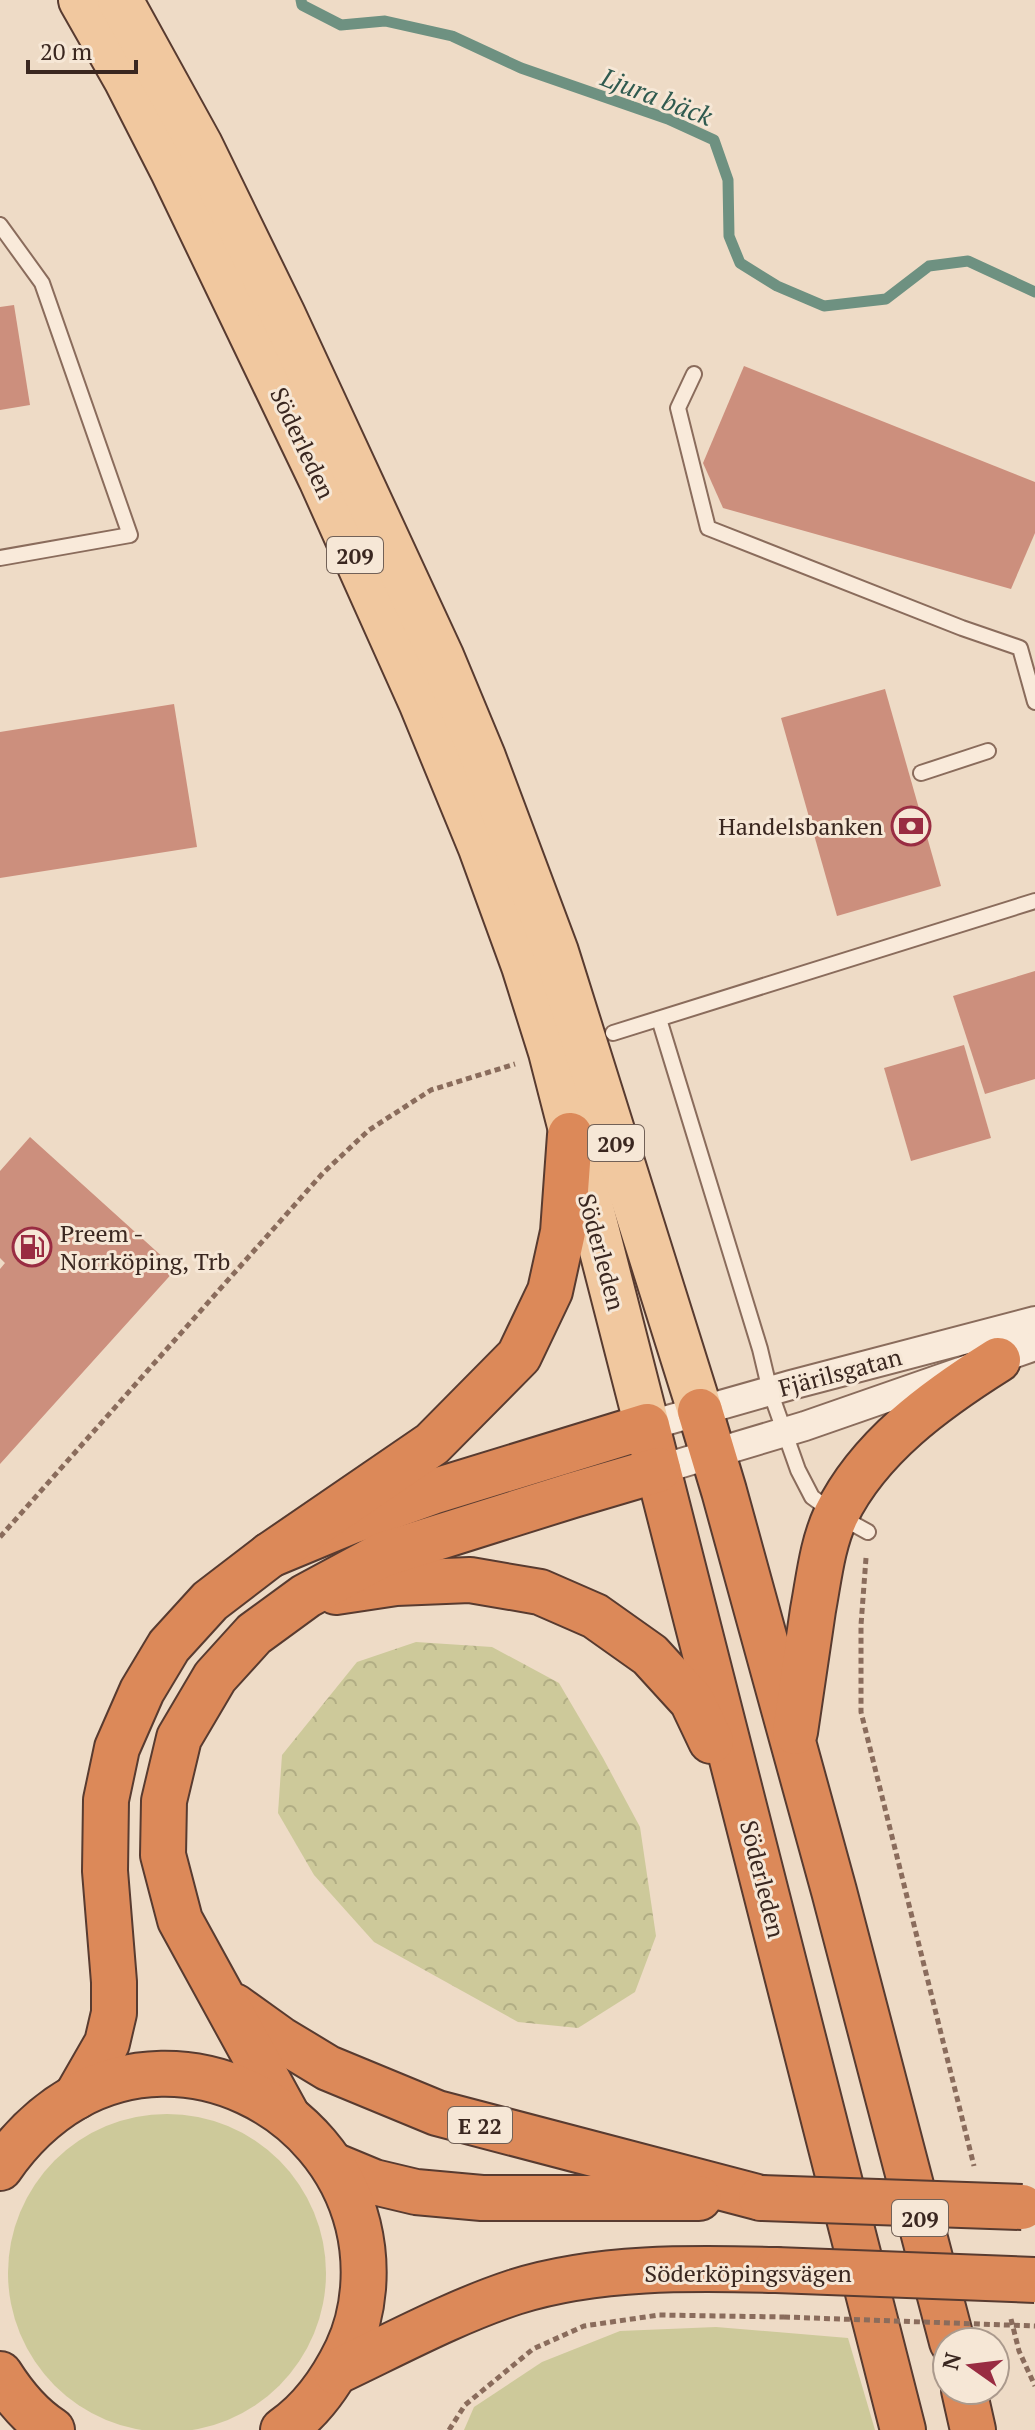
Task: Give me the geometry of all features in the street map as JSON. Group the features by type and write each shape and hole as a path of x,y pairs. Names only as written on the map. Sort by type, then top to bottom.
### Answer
{"highway":[{"path":"76,2097 107,2043 114,2013 105,1871 106,1800 117,1748 142,1691 169,1646 210,1601 270,1555 432,1444 519,1356 550,1291 563,1232 570,1135"},
{"path":"793,1746 823,1554 852,1523 864,1471 903,1430 955,1387 1017,1353"},
{"name":"Söderleden","path":"700,1411 888,2094 948,2326"},
{"path":"270,1555 432,1492 647,1426"},
{"name":"Söderleden","path":"647,1426 903,2430"},
{"path":"306,1596 382,1555 658,1470"},
{"name":"E 22","path":"746,1814 692,1701 650,1655 595,1616 540,1592 470,1580 396,1583 306,1596 254,1634 215,1677 179,1738 164,1801 163,1855 180,1920 223,1997 280,2039 328,2068 437,2113 761,2198 1028,2207"},
{"path":"223,1997 287,2115"},
{"path":"0,2168 19,2142 45,2117 76,2097 105,2084 136,2077 200,2077 231,2085 261,2098 287,2115 312,2138 333,2165 352,2204 363,2246 363,2290 355,2332 336,2372 317,2399 283,2430"},
{"path":"333,2165 374,2182 416,2192 482,2198 761,2198"},
{"name":"Söderköpingsvägen","path":"336,2372 516,2292 622,2273 696,2268 1035,2280"},
{"path":"0,2374 13,2394 52,2430"},
{"path":"968,2406 973,2430"}],"main road":[{"name":"Söderleden","path":"81,0 126,79 180,185 321,479 421,702 481,848 551,1052 647,1426"},
{"name":"Söderleden","path":"120,0 200,145 283,315 441,656 483,757 556,952 700,1411"},
{"name":"Söderleden","path":"142,0 200,145"}],"street":[{"name":"Fjärilsgatan","path":"647,1426 1035,1321"},
{"name":"Fjärilsgatan","path":"658,1470 784,1432 1017,1353"}],"lane":[{"path":"0,225 42,283 130,535 0,558"},
{"path":"694,374 678,408 708,528 1020,648 1035,702"},
{"path":"921,773 988,751"},
{"path":"613,1033 1035,901"},
{"path":"659,1019 760,1349 770,1391 798,1470 812,1497 852,1523"}],"path":[{"path":"0,1537 323,1173 369,1130 431,1090 520,1063"},
{"path":"852,1523 861,1625 861,1712 970,2151"},
{"path":"449,2430 465,2405 533,2349 584,2326 659,2315 1035,2326"},
{"path":"1019,2351 1035,2386"}],"green space":[{"path":"416,1642 492,1647 559,1683 640,1827 656,1936 635,1992 578,2028 518,2022 374,1942 314,1875 278,1813 282,1755 357,1662"},
{"path":"167,2114 198,2117 228,2126 280,2160 314,2212 323,2242 326,2273 323,2304 314,2334 280,2386 228,2420 198,2429 167,2432 136,2429 106,2420 54,2386 20,2334 11,2304 8,2273 11,2242 20,2212 54,2160 106,2126 136,2117"},
{"path":"716,2327 848,2338 875,2430 464,2430 474,2407 542,2362 620,2331"}],"building":[{"path":"14,305 30,405 0,410 0,307"},
{"path":"744,366 1035,482 1035,533 1011,589 723,508 703,463"},
{"path":"885,689 941,886 837,916 781,718"},
{"path":"174,704 197,847 0,878 0,732"},
{"path":"1035,971 1035,1079 985,1094 953,996"},
{"path":"964,1045 991,1138 911,1161 884,1068"},
{"path":"30,1137 176,1269 0,1464 0,1269 5,1263 0,1258 0,1171"}],"waterway":[{"name":"Ljura bäck","path":"301,0 302,5 341,25 385,21 452,36 521,68 668,119 714,140 728,180 729,236 740,263 777,286 824,306 886,299 929,266 968,261 1035,292"}],"place":[{"name":"Handelsbanken","path":"911,826"},
{"name":"Preem - Norrköping, Trb","path":"32,1247"}]}
